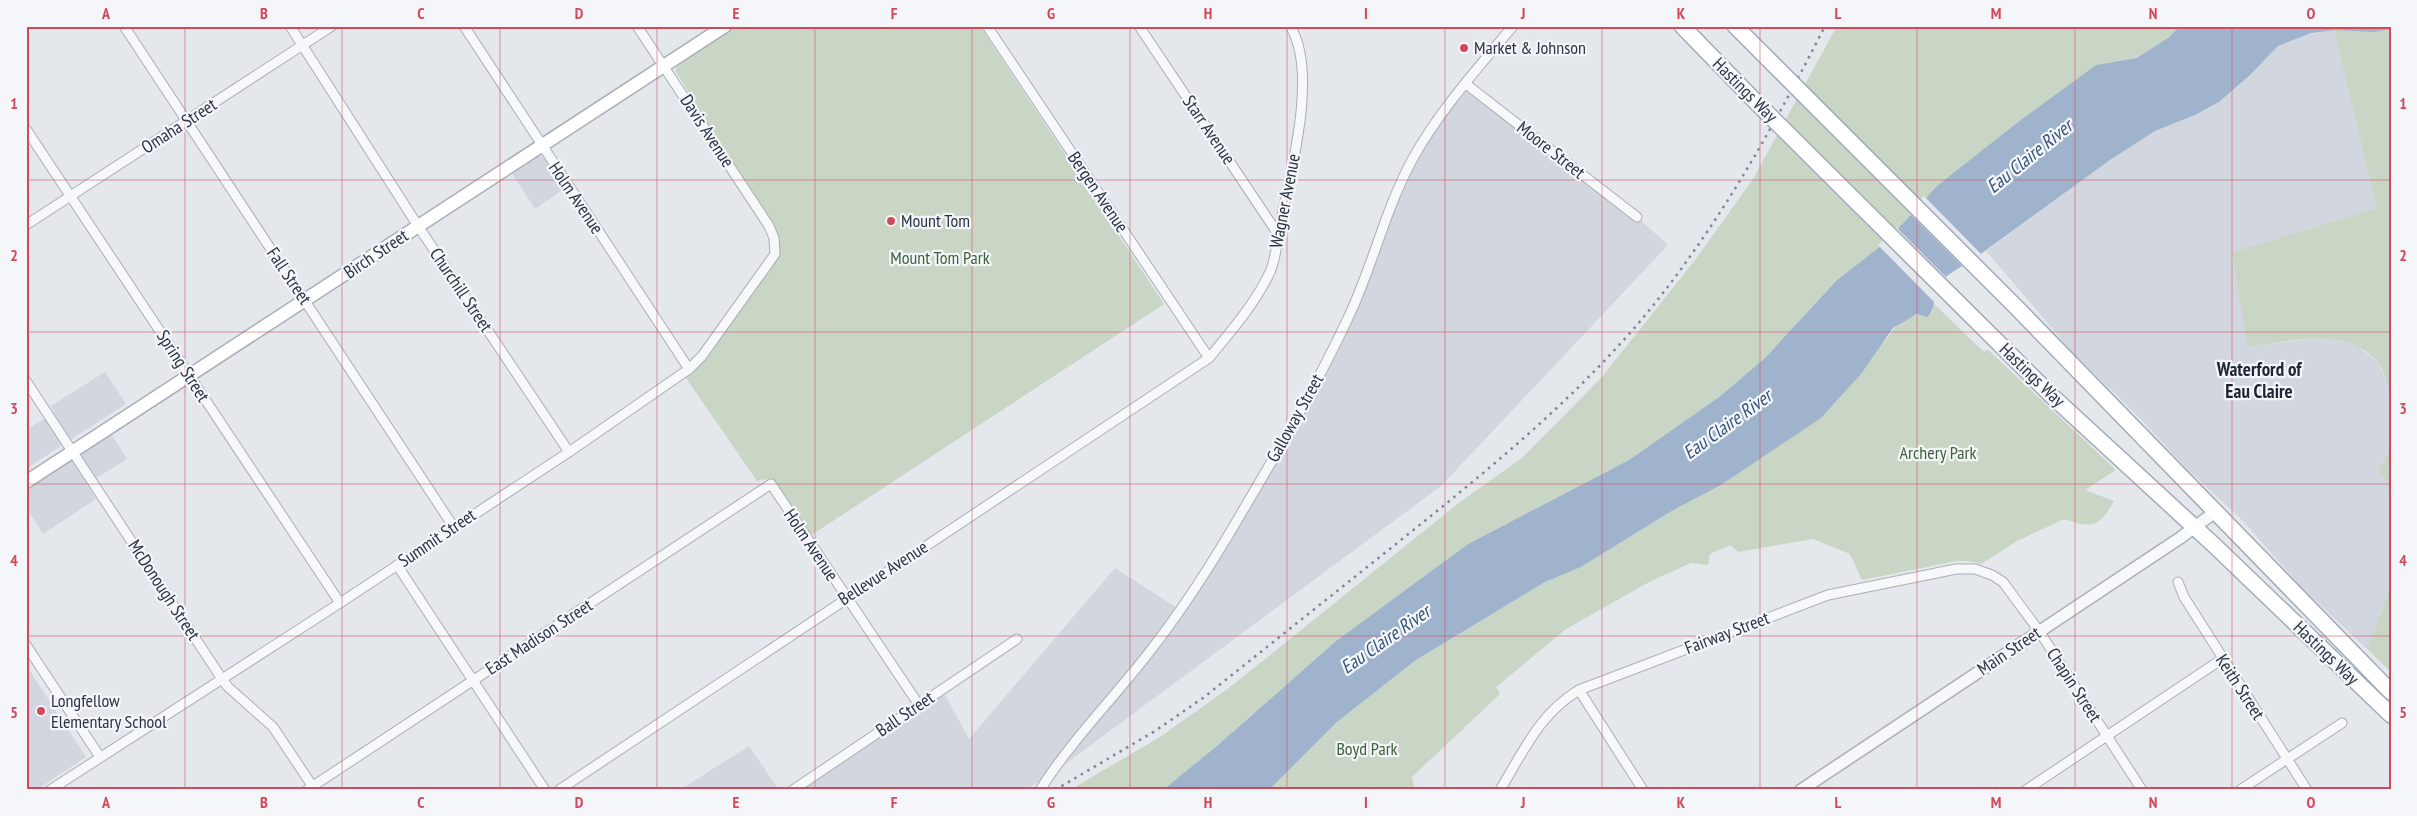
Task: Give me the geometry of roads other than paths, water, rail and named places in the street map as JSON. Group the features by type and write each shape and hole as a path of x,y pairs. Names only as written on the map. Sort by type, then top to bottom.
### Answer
{"main road":[{"name":"Birch Street","path":"26,482 725,26"},
{"name":"Hastings Way","path":"1682,26 1996,340 2391,715"},
{"name":"Hastings Way","path":"1735,26 2018,309 2391,692"}],"street":[{"name":"Fall Street","path":"124,26 453,526"},
{"name":"Churchill Street","path":"290,26 418,226 569,452"},
{"name":"Omaha Street","path":"26,225 332,26"},
{"name":"Holm Avenue","path":"464,26 690,369"},
{"name":"Davis Avenue","path":"637,26 769,226 774,238"},
{"name":"Bergen Avenue","path":"987,26 1208,358"},
{"name":"Starr Avenue","path":"1139,26 1278,234"},
{"name":"Wagner Avenue","path":"1208,358 1254,302 1271,270 1298,132 1303,73 1301,51 1290,26"},
{"name":"Galloway Street","path":"1040,790 1063,758 1148,654 1191,595 1228,536 1316,382 1349,316 1370,267 1388,214 1412,161 1436,120 1513,26"},
{"name":"Moore Street","path":"1466,84 1637,217"},
{"name":"Spring Street","path":"26,129 340,603"},
{"name":"Summit Street","path":"50,790 340,603 453,526 569,452 690,369 702,356 774,254 774,238"},
{"name":"Bellevue Avenue","path":"559,790 846,597 1208,358"},
{"name":"McDonough Street","path":"26,381 228,687 273,727 311,788"},
{"name":"Holm Avenue","path":"771,484 919,705"},
{"name":"East Madison Street","path":"311,788 771,484"},
{"name":"Main Street","path":"1801,790 2195,528 2216,512"},
{"path":"397,565 545,790"},
{"name":"Fairway Street","path":"1500,790 1538,726 1562,700 1579,690 1828,595 1956,569 1975,569 1992,575 2003,582"},
{"name":"Chapin Street","path":"2003,582 2039,632 2142,790"},
{"name":"Keith Street","path":"2178,582 2184,597 2222,659 2307,790"},
{"name":"Ball Street","path":"793,790 1017,639"},
{"path":"26,645 100,757"},
{"path":"2026,790 2222,659"},
{"path":"1579,690 1643,790"},
{"path":"2240,790 2342,723"}],"water":[{"name":"Eau Claire River","path":"2180,26 2391,26 2391,29 2374,32 2334,30 2311,33 2278,46 2250,75 2219,102 2195,115 2155,131 2110,160 1971,261 1947,276 1937,288 1930,314 1927,317 1917,314 1893,328 1861,374 1821,418 1721,485 1670,512 1581,567 1545,582 1416,660 1337,722 1269,790 1163,790 1218,745 1336,641 1468,544 1629,460 1719,397 1764,359 1837,280 1886,242 1937,186 2022,119 2096,65 2136,58 2168,38"}],"railway":[{"path":"1055,790 1155,731 1203,698 1460,492 1581,385 1637,325 1691,255 1740,181 1784,105 1825,26"}],"place":[{"name":"Market & Johnson","path":"1464,48"},
{"name":"Mount Tom","path":"891,221"},
{"name":"Longfellow Elementary School","path":"41,711"}],"district":[{"name":"Waterford of Eau Claire","path":"2259,380"}],"park label":[{"name":"Mount Tom Park","path":"940,258"},
{"name":"Archery Park","path":"1938,453"},
{"name":"Boyd Park","path":"1367,749"}]}
